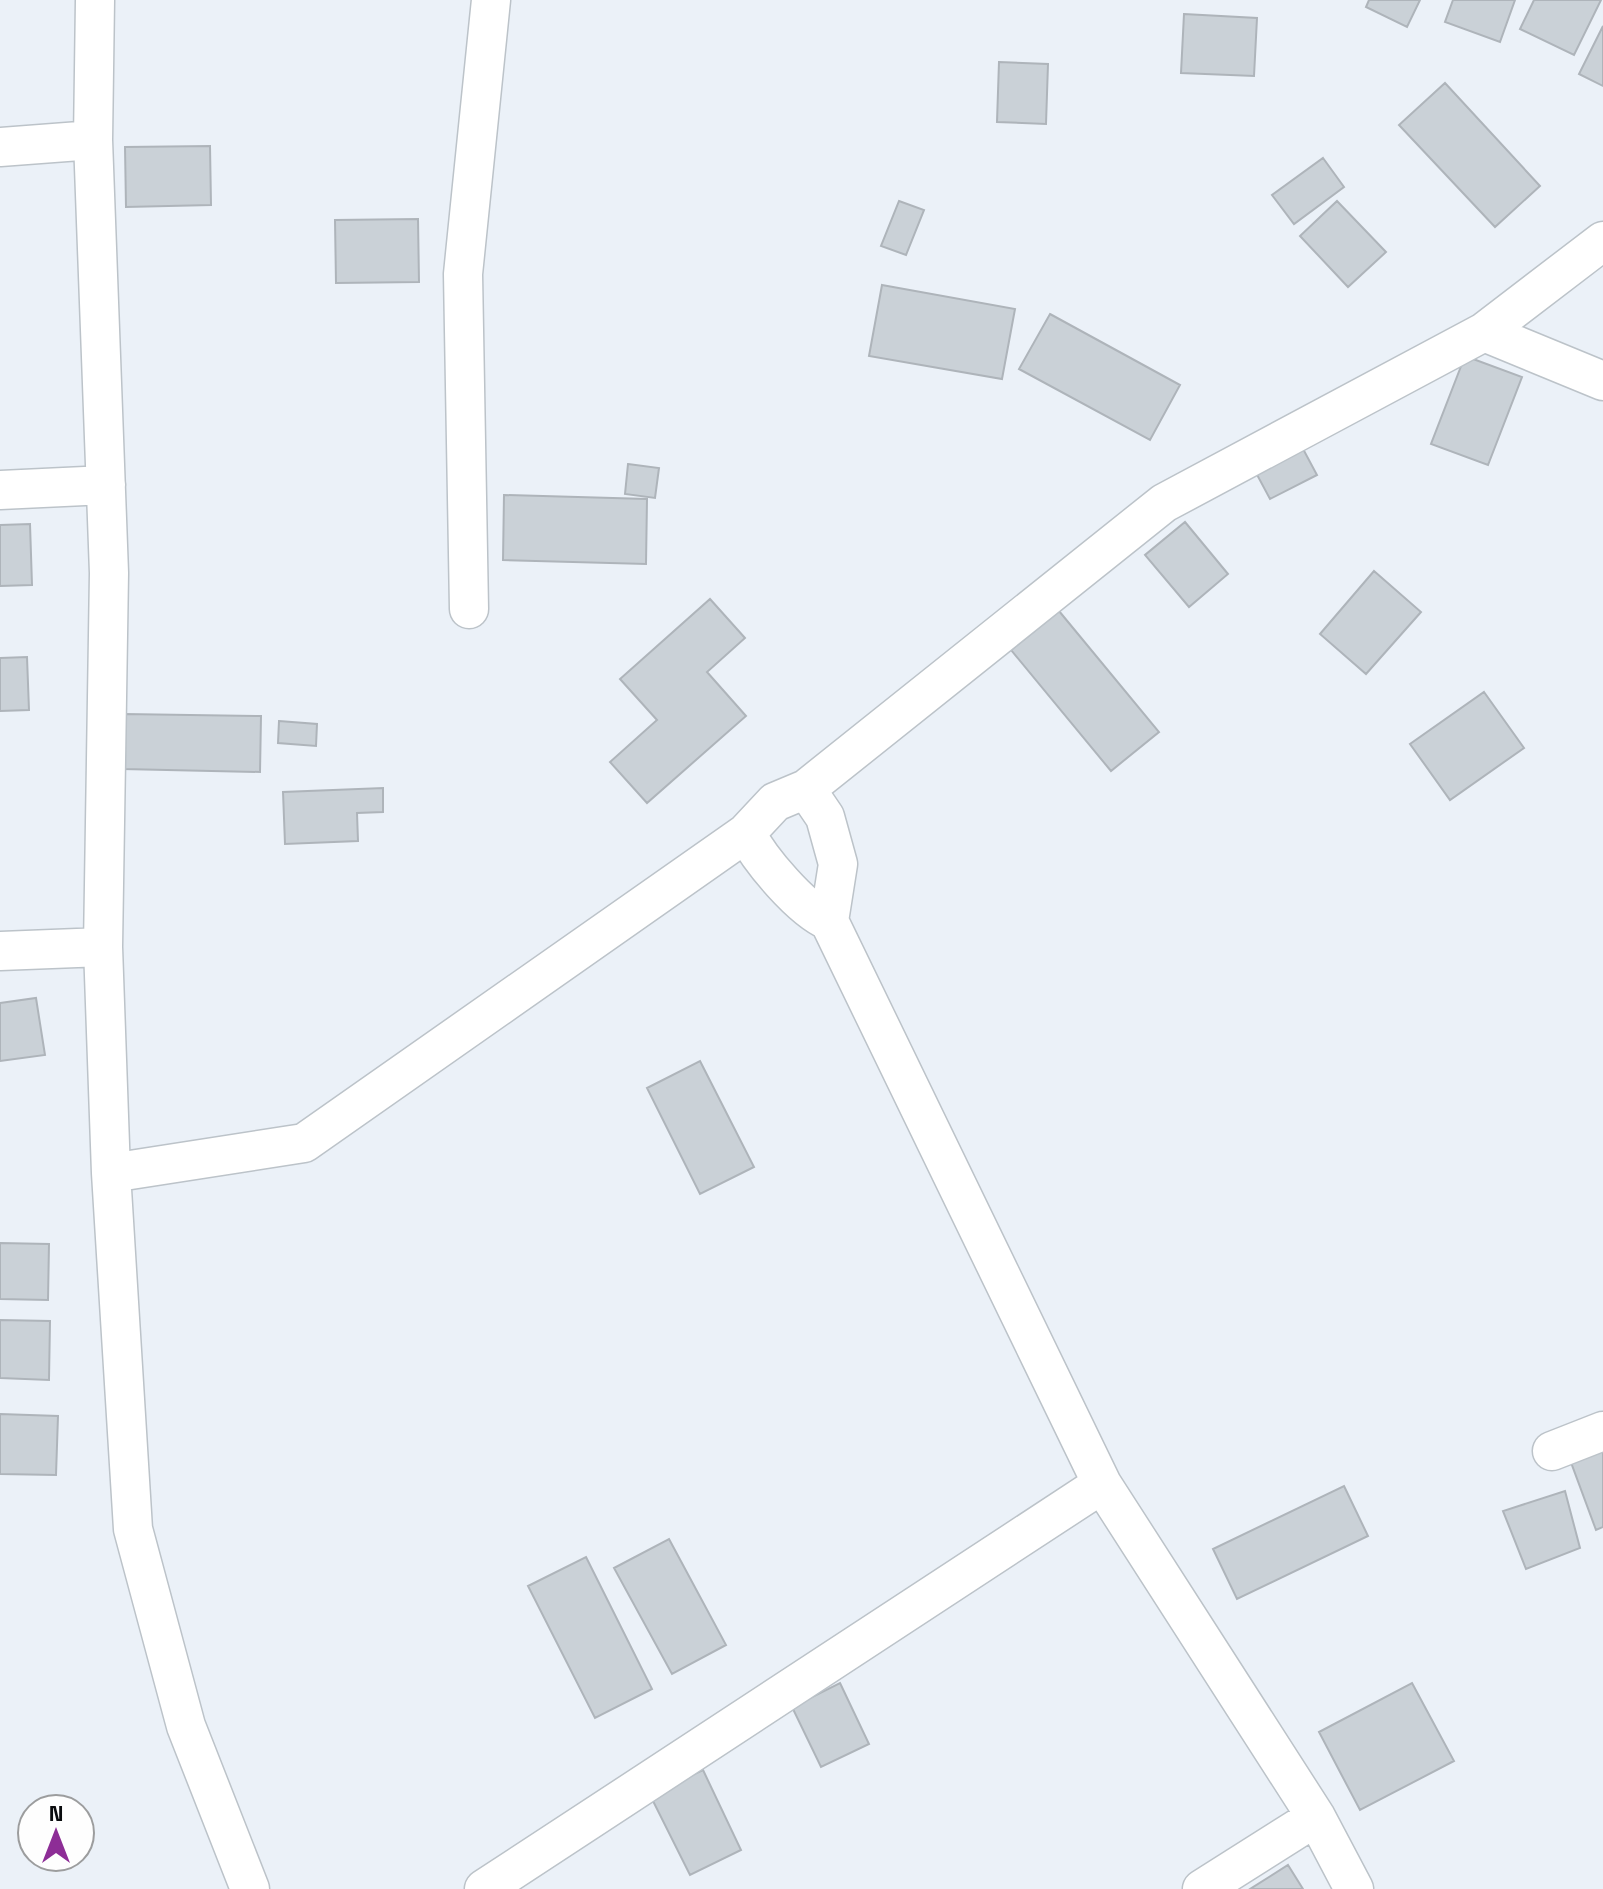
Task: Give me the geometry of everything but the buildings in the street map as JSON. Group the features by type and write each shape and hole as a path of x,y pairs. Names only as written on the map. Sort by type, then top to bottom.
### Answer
{"street":[{"path":"95,0 93,140 109,573 103,947 111,1173 133,1529 186,1726 250,1889"},
{"path":"469,609 463,274 491,0"},
{"path":"0,147 93,140"},
{"path":"111,1173 304,1143 746,833 775,802 806,789 1164,503 1484,332 1603,241"},
{"path":"1484,332 1603,381"},
{"path":"0,490 106,485"},
{"path":"806,789 825,817 838,864 829,921 1102,1484 1316,1817 1354,1889"},
{"path":"746,833 797,896 816,915 829,921"},
{"path":"0,951 103,947"},
{"path":"1552,1451 1603,1431"},
{"path":"484,1889 1102,1484"},
{"path":"1202,1889 1316,1817"}]}
